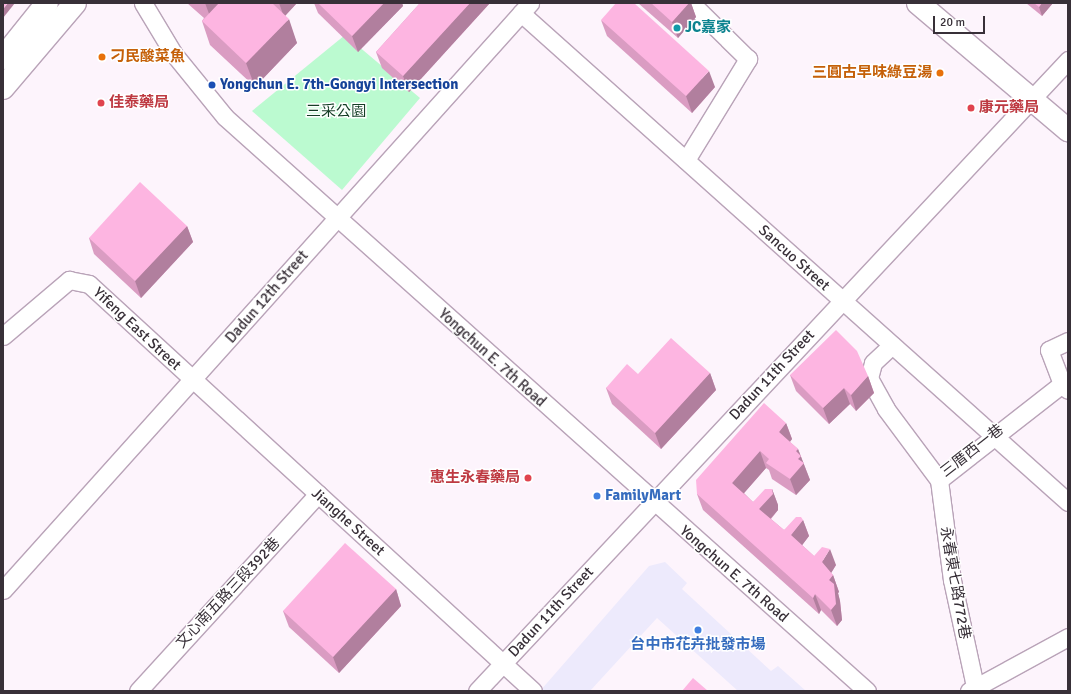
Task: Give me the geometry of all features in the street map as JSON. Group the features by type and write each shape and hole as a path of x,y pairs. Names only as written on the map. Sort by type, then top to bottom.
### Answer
{"main road":[{"path":"3,58 48,3"},
{"path":"3,88 74,3"},
{"path":"918,3 1068,130"}],"street":[{"name":"Yongchun E. 7th Road","path":"143,3 173,53 225,117 652,502 867,691"},
{"path":"686,160 748,59 691,3"},
{"name":"Dadun 12th Street","path":"3,590 525,8"},
{"name":"Sancuo Street","path":"525,8 686,160 1068,502"},
{"name":"Dadun 11th Street","path":"477,691 652,502 1068,60"},
{"name":"Yifeng East Street","path":"3,336 69,280 89,284 192,381"},
{"path":"1065,387 1049,350 1068,341"},
{"name":"三厝西一巷","path":"892,345 873,363 869,378 886,409 938,480 992,435 1065,387"},
{"name":"Jianghe Street","path":"192,381 504,663 533,691"},
{"name":"永春東七路772巷","path":"938,480 952,580 972,688"},
{"name":"文心南五路三段392巷","path":"138,691 318,494"},
{"path":"972,688 1068,637"}],"shaded area":[{"name":"台中市花卉批發市場","path":"665,562 687,583 682,589 771,671 778,666 806,691 738,691 657,618 590,691 540,691 649,566"}],"green space":[{"name":"三采公園","path":"345,35 420,98 342,190 252,111"}],"building":[{"path":"3,3 8,3 3,9"},
{"path":"219,3 272,3 289,19 246,63 202,21"},
{"path":"318,3 384,3 352,36"},
{"path":"420,3 470,3 403,76 376,52"},
{"path":"616,3 634,3 709,71 686,96 601,20"},
{"path":"651,3 689,3 672,22"},
{"path":"1034,3 1042,3 1039,7"},
{"path":"140,182 187,226 135,281 89,238"},
{"path":"836,330 857,351 868,376 851,395 844,388 823,408 790,375"},
{"path":"671,338 710,373 655,433 606,388 627,364 638,374"},
{"path":"764,403 786,423 779,432 798,449 796,451 801,456 798,459 804,463 790,479 766,463 769,459 760,451 732,483 753,502 765,489 772,489 773,494 759,509 784,530 796,517 801,517 803,520 791,535 814,556 822,547 830,549 822,562 833,575 829,580 834,584 836,604 831,610 815,594 813,598 697,494 696,480"},
{"path":"345,543 396,589 333,657 283,611"},
{"path":"693,678 708,691 682,691"}],"place":[{"name":"JC嘉家","path":"677,28"},
{"name":"刁民酸菜魚","path":"102,57"},
{"name":"三圓古早味綠豆湯","path":"940,73"},
{"name":"Yongchun E. 7th-Gongyi Intersection","path":"212,85"},
{"name":"佳泰藥局","path":"101,103"},
{"name":"康元藥局","path":"971,108"},
{"name":"惠生永春藥局","path":"528,478"},
{"name":"FamilyMart","path":"597,496"},
{"name":"台中市花卉批發市場","path":"698,630"}]}
